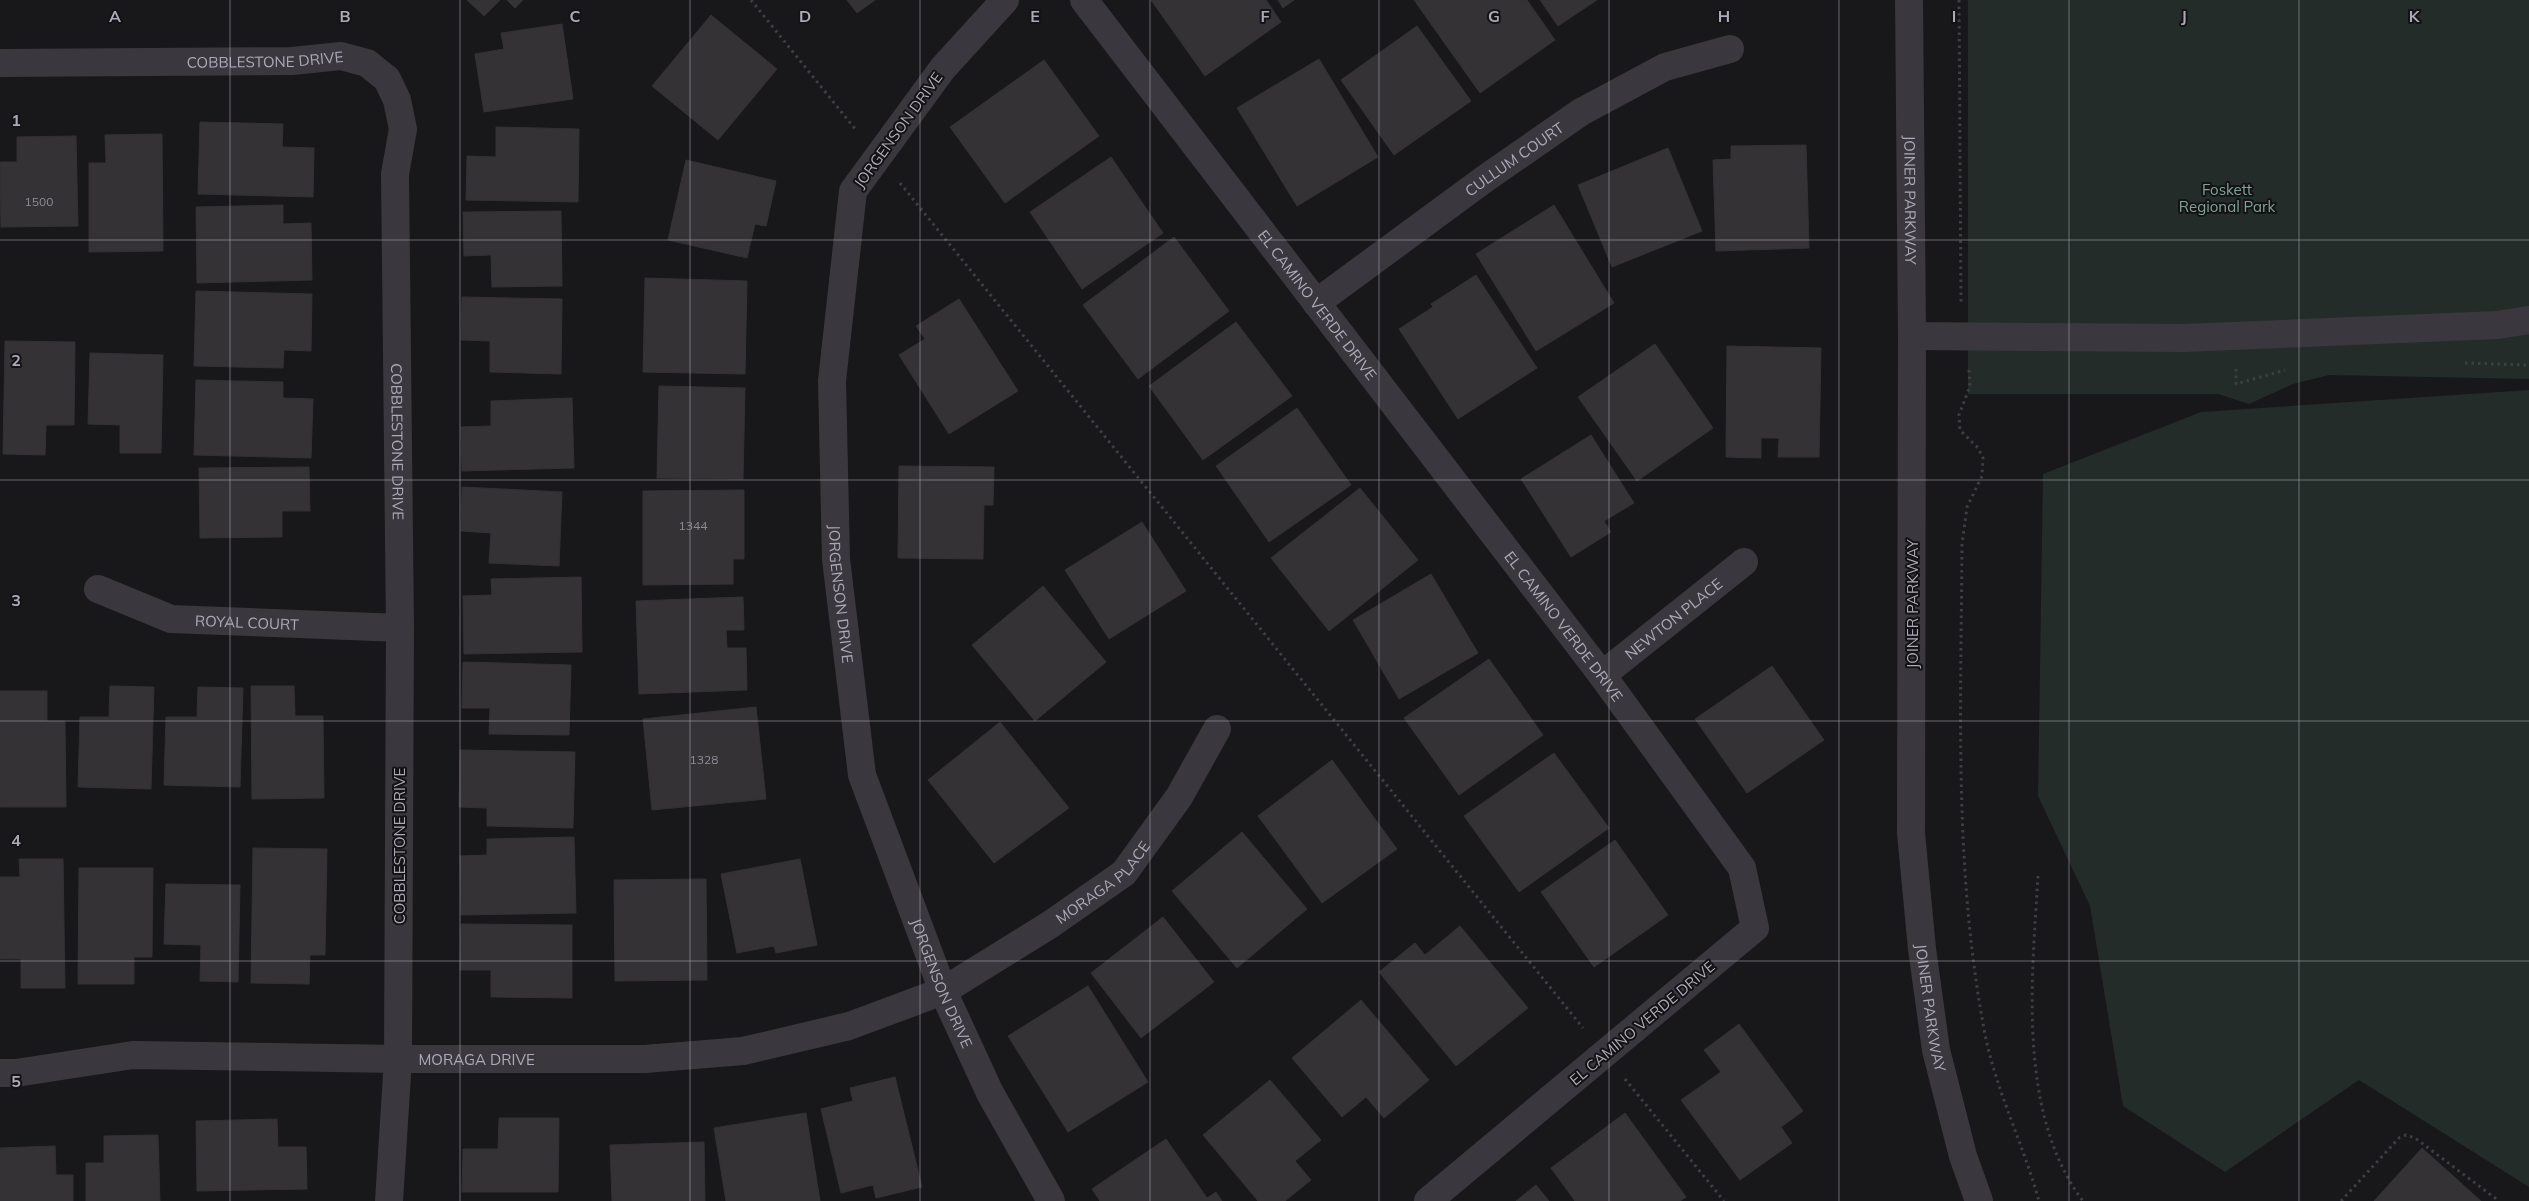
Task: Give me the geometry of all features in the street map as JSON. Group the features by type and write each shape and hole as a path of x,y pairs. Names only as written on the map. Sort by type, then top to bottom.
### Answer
{"street":[{"name":"JORGENSON DRIVE","path":"1005,0 943,68 853,191 832,381 836,559 862,775 943,991 990,1093 1051,1201"},
{"name":"EL CAMINO VERDE DRIVE","path":"1084,0 1602,675 1742,868 1755,928 1428,1201"},
{"name":"JOINER PARKWAY","path":"1909,0 1912,336 1911,833 1922,949 1936,1050 1963,1156 1979,1201"},
{"name":"CULLUM COURT","path":"1316,303 1486,178 1581,112 1665,66 1730,49"},
{"name":"COBBLESTONE DRIVE","path":"0,63 292,61 341,56 367,63 387,79 397,100 403,129 395,174 400,628 398,1059 389,1201"},
{"path":"1912,336 2184,338 2497,325 2529,320"},
{"name":"NEWTON PLACE","path":"1602,675 1744,562"},
{"name":"ROYAL COURT","path":"98,589 171,619 400,628"},
{"name":"MORAGA PLACE","path":"943,991 1052,924 1124,873 1179,797 1217,729"},
{"name":"MORAGA DRIVE","path":"0,1073 16,1073 133,1055 398,1059 645,1059 743,1051 849,1026 943,991"}],"path":[{"path":"751,0 1724,1201"},
{"path":"1959,0 1960,287"},
{"path":"1970,386 1959,415 1960,430 1978,448 1983,458 1982,476 1967,507 1962,544 1960,800 1969,937 1984,1031 2005,1107 2032,1175 2039,1201"},
{"path":"2038,876 2032,996 2034,1054 2043,1108 2051,1140 2069,1180 2083,1201"},
{"path":"2340,1201 2399,1138 2406,1135 2416,1138 2499,1201"}],"green space":[{"name":"Foskett Regional Park","path":"1968,0 2529,0 2529,379 2329,375 2293,384 2249,404 2218,394 1968,394"},
{"path":"2529,390 2529,1187 2359,1080 2225,1172 2123,1106 2090,906 2038,796 2043,474 2201,412"}],"building":[{"path":"467,0 500,0 484,16"},
{"path":"507,0 523,0 515,8"},
{"path":"847,0 875,0 857,13"},
{"path":"1151,0 1266,0 1281,22 1205,76"},
{"path":"1278,0 1294,0 1283,8"},
{"path":"1414,0 1527,0 1555,40 1480,93"},
{"path":"1540,0 1597,0 1558,26"},
{"path":"711,15 777,69 718,140 652,86"},
{"path":"562,24 573,99 484,112 475,54 504,49 501,33"},
{"path":"1417,26 1471,101 1394,155 1341,80"},
{"path":"1319,59 1378,157 1297,206 1237,108"},
{"path":"1044,60 1099,136 1005,203 950,127"},
{"path":"200,122 283,124 282,147 314,148 313,197 198,194"},
{"path":"496,127 579,129 578,202 466,200 467,156 496,157"},
{"path":"162,134 163,251 89,252 89,163 106,163 105,135"},
{"path":"76,136 78,226 1,227 0,162 17,162 17,137"},
{"path":"1806,145 1809,248 1716,251 1713,160 1731,159 1731,146"},
{"path":"1668,148 1702,231 1612,267 1578,185"},
{"path":"1111,157 1163,233 1082,289 1030,212"},
{"path":"686,160 776,181 766,226 755,224 747,258 668,240"},
{"path":"283,205 283,224 311,223 312,280 197,283 196,207"},
{"path":"1554,205 1614,303 1536,351 1476,254"},
{"path":"561,211 562,286 492,287 491,255 464,256 463,212"},
{"path":"1174,237 1229,311 1138,379 1083,305"},
{"path":"1476,275 1537,368 1458,419 1399,329 1433,307 1431,304"},
{"path":"645,278 747,281 745,374 643,372"},
{"path":"196,291 312,294 311,351 284,350 283,368 194,366"},
{"path":"462,297 562,299 561,374 490,372 490,341 461,340"},
{"path":"959,299 1018,391 949,434 899,355 925,339 916,326"},
{"path":"1236,322 1292,396 1203,460 1149,386"},
{"path":"5,341 75,342 74,425 46,425 45,455 3,454"},
{"path":"1655,344 1713,428 1637,481 1578,397"},
{"path":"1727,346 1821,348 1819,457 1778,457 1779,438 1761,438 1761,458 1726,457"},
{"path":"90,353 163,355 161,453 120,453 120,425 88,424"},
{"path":"196,380 283,382 283,398 313,399 311,458 194,455"},
{"path":"659,386 745,388 743,479 657,478"},
{"path":"572,398 574,468 462,471 461,427 491,426 491,401"},
{"path":"1297,408 1351,485 1269,542 1216,466"},
{"path":"1591,435 1634,503 1604,521 1611,532 1571,557 1521,479"},
{"path":"899,466 994,467 993,505 984,505 983,559 898,558"},
{"path":"309,467 310,511 282,511 282,537 200,538 199,468"},
{"path":"462,487 562,492 559,566 489,563 491,533 461,531"},
{"path":"1360,488 1418,560 1329,631 1271,558"},
{"path":"744,490 744,559 733,559 733,584 643,585 643,491"},
{"path":"1142,522 1186,591 1109,639 1065,570"},
{"path":"1431,574 1478,653 1399,699 1353,620"},
{"path":"581,577 582,652 464,654 463,596 492,595 491,579"},
{"path":"1043,586 1106,662 1035,721 972,645"},
{"path":"743,597 744,630 726,630 727,648 746,648 747,690 639,694 636,601"},
{"path":"1489,659 1543,735 1459,795 1404,718"},
{"path":"463,662 571,665 569,735 489,734 490,708 462,708"},
{"path":"1772,666 1824,740 1747,793 1695,719"},
{"path":"110,686 154,687 151,789 78,787 80,717 109,717"},
{"path":"251,686 294,686 295,716 323,716 324,798 252,799"},
{"path":"198,687 243,688 240,787 164,785 166,717 197,717"},
{"path":"0,691 47,691 47,721 65,721 66,807 0,807"},
{"path":"756,707 766,799 652,810 643,719"},
{"path":"1000,722 1069,808 994,863 928,780"},
{"path":"460,750 575,752 573,828 487,826 487,808 459,807"},
{"path":"1554,753 1609,828 1519,892 1464,816"},
{"path":"1332,760 1397,849 1322,903 1258,816"},
{"path":"1242,832 1307,909 1237,968 1172,891"},
{"path":"574,837 576,913 461,915 460,856 487,855 487,839"},
{"path":"1615,840 1668,915 1594,967 1541,892"},
{"path":"253,848 327,849 325,955 310,955 309,984 251,983"},
{"path":"19,859 63,859 65,988 21,988 21,959 0,959 0,877 20,877"},
{"path":"800,859 817,945 776,953 774,946 737,953 721,874"},
{"path":"79,868 153,868 152,957 134,957 134,984 78,984"},
{"path":"706,879 707,980 615,981 614,880"},
{"path":"166,884 240,885 238,982 200,981 201,945 164,944"},
{"path":"1163,917 1214,982 1141,1038 1091,973"},
{"path":"461,924 572,925 572,998 491,997 491,970 460,970"},
{"path":"1460,926 1528,1008 1456,1066 1379,972 1415,943 1425,955"},
{"path":"1088,986 1148,1082 1068,1132 1008,1036"},
{"path":"1361,1000 1429,1080 1384,1118 1366,1097 1342,1117 1292,1058"},
{"path":"1739,1024 1803,1111 1781,1127 1792,1143 1740,1180 1681,1100 1721,1072 1704,1050"},
{"path":"895,1077 922,1187 876,1198 873,1185 841,1193 821,1109 853,1101 850,1088"},
{"path":"1270,1080 1321,1140 1295,1161 1311,1180 1285,1201 1258,1201 1203,1135"},
{"path":"806,1113 820,1201 726,1201 714,1128"},
{"path":"1625,1113 1686,1197 1680,1201 1575,1201 1551,1168"},
{"path":"499,1118 559,1118 558,1192 462,1192 463,1149 498,1149"},
{"path":"277,1119 278,1147 306,1147 307,1189 197,1191 196,1121"},
{"path":"158,1135 160,1201 86,1201 86,1163 104,1163 104,1136"},
{"path":"1166,1139 1207,1198 1216,1192 1222,1201 1100,1201 1092,1189"},
{"path":"704,1142 705,1201 612,1201 610,1145"},
{"path":"55,1146 56,1175 73,1175 73,1201 0,1201 0,1148"},
{"path":"2422,1148 2481,1201 2374,1201"},
{"path":"1536,1185 1549,1201 1516,1201"}]}
